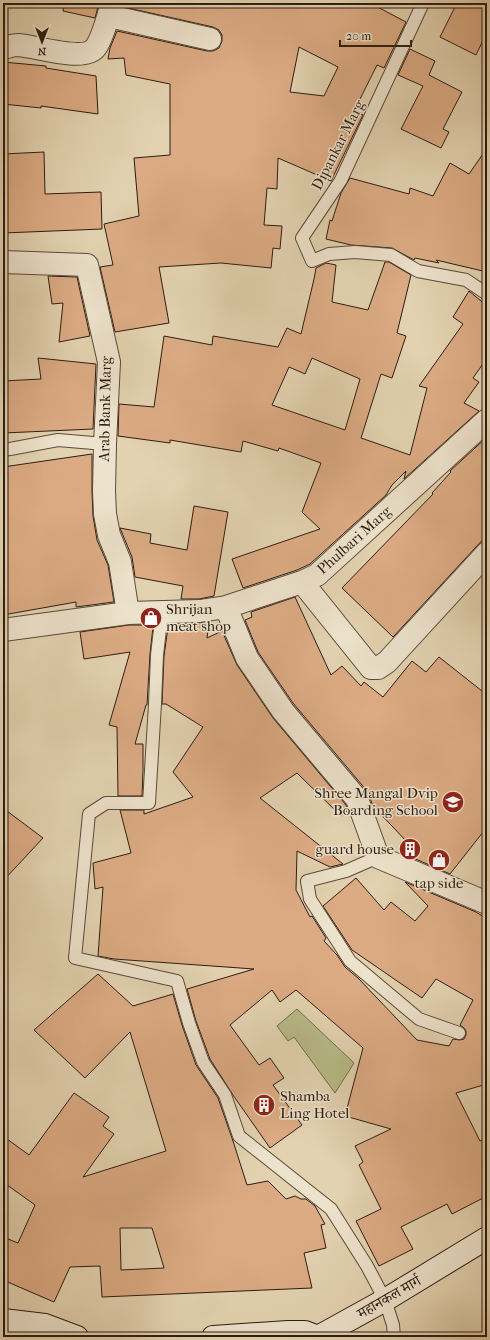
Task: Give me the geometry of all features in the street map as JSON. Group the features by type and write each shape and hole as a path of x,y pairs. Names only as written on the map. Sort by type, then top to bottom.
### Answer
{"street":[{"path":"3,48 18,45 72,54 90,52 96,47 110,10 210,39"},
{"name":"Arab Bank Marg","path":"3,262 87,265 109,362 105,444 105,514 108,535 120,562 128,613"},
{"name":"Phulbari Marg","path":"3,630 128,613 200,611 226,607 302,582 317,574 487,420"},
{"path":"302,582 371,668 378,668 387,662 487,553"},
{"path":"226,607 247,658 283,711 357,799 378,857 487,903"},
{"name":"महानकल मार्ग","path":"213,1337 305,1332 317,1337 385,1300 487,1238"},
{"path":"3,1320 45,1325 77,1337"}],"lane":[{"name":"Dipankar Marg","path":"423,3 341,180 302,238 312,261 329,254 355,252 391,255 418,271 466,280 487,294"},
{"path":"3,450 10,450 58,440 105,444"},
{"path":"162,612 157,656 156,704 148,803 106,803 89,814 76,958 177,981 188,1023 203,1062 225,1095 239,1136 332,1209 367,1266 385,1300 393,1325 394,1337"},
{"path":"378,857 346,871 308,881 310,899 350,961 419,1019 460,1033"}],"green space":[{"path":"297,1009 354,1063 335,1093 294,1037 288,1041 277,1026"}],"building":[{"path":"64,3 99,3 95,18 63,11"},
{"path":"124,3 370,3 406,22 384,68 377,65 354,111 363,115 331,181 278,158 277,189 267,188 264,225 282,226 280,249 273,248 271,268 221,263 159,267 169,323 115,332 100,267 113,265 104,224 139,216 134,158 170,155 170,84 126,75 124,58 108,59 110,48 117,31 207,51 213,51 219,48 222,41 222,35 219,30 213,27 124,7","holes":["299,47 338,67 324,96 290,92"]},
{"path":"457,3 487,3 487,32 476,55 440,37"},
{"path":"410,49 435,61 429,75 462,92 443,129 449,132 441,148 401,129 423,86 398,75"},
{"path":"3,62 46,66 46,68 96,76 98,114 41,106 41,108 3,104"},
{"path":"487,148 487,272 436,260 439,263 415,258 414,260 392,248 351,245 326,239 330,220 332,221 341,193 350,178 409,194 410,188 433,196 450,163 469,174"},
{"path":"44,152 45,194 101,192 102,229 3,233 3,154"},
{"path":"385,262 389,262 411,275 397,333 406,336 392,378 381,374 361,438 410,455 427,388 419,386 463,324 453,317 469,291 487,306 487,358 473,378 479,382 464,403 479,411 404,479 406,471 392,485 386,495 310,564 297,570 243,588 232,559 320,529 302,512 321,463 279,448 278,451 243,441 241,452 170,440 170,443 118,436 119,404 154,407 164,336 212,345 213,336 278,347 287,328 301,334 316,268 326,263 336,265 332,302 368,310","holes":["312,358 360,379 345,430 272,405 289,367 305,374"]},
{"path":"48,276 77,277 90,336 59,342 63,303 52,304"},
{"path":"38,358 96,364 93,429 3,433 3,381 41,379"},
{"path":"487,437 487,535 393,637 342,588 433,494 432,493 451,472 450,471"},
{"path":"92,454 93,516 97,540 108,565 114,602 76,607 76,602 3,615 3,467"},
{"path":"194,506 228,512 214,596 199,599 181,599 183,586 135,577 132,557 120,528 151,534 150,543 187,550"},
{"path":"295,597 331,675 342,666 361,686 364,682 383,697 412,661 426,672 439,657 487,695 487,827 450,874 411,857 402,851 408,843 373,806 367,791 293,703 258,652 245,620 252,617 251,612"},
{"path":"209,622 207,638 222,631 237,665 273,718 346,805 348,810 341,816 297,773 260,798 343,864 330,867 297,851 296,890 310,917 312,916 326,938 324,941 337,955 345,967 358,978 417,1040 449,1046 453,1039 464,1039 466,1031 460,1025 473,1000 436,979 422,998 352,950 323,906 356,878 384,910 391,902 415,921 428,906 405,882 476,912 487,919 487,1084 456,1093 480,1141 487,1137 487,1196 452,1214 447,1204 401,1227 413,1249 379,1266 356,1221 381,1209 359,1165 363,1162 355,1146 391,1129 345,1116 363,1048 296,990 280,1002 272,990 230,1025 259,1065 270,1058 284,1078 273,1085 302,1125 270,1148 210,1059 196,1021 187,989 254,969 114,959 98,956 103,887 95,889 93,863 131,853 120,810 144,810 144,814 193,797 173,772 203,727 166,704 162,704 164,656 168,627 176,627 177,624"},
{"path":"129,625 144,625 144,627 153,627 147,705 135,744 143,744 142,796 118,796 117,727 109,725 130,652 84,659 80,632"},
{"path":"3,808 43,838 3,881"},
{"path":"98,974 133,1006 173,994 196,1065 218,1098 247,1185 268,1181 286,1199 295,1196 301,1199 306,1199 315,1206 325,1224 321,1225 326,1248 304,1253 312,1288 102,1297 100,1266 70,1267 54,1302 3,1280 3,1237 18,1243 35,1205 3,1182 3,1136 29,1155 74,1093 109,1117 103,1126 114,1134 83,1177 166,1151 130,1032 85,1078 34,1030","holes":["120,1228 152,1228 164,1268 121,1270"]}],"place":[{"name":"Shrijan meat shop","path":"151,618"},
{"name":"Shree Mangal Dvip Boarding School","path":"453,802"},
{"name":"guard house","path":"410,849"},
{"name":"tap side","path":"439,860"},
{"name":"Shamba Ling Hotel","path":"264,1105"}]}
